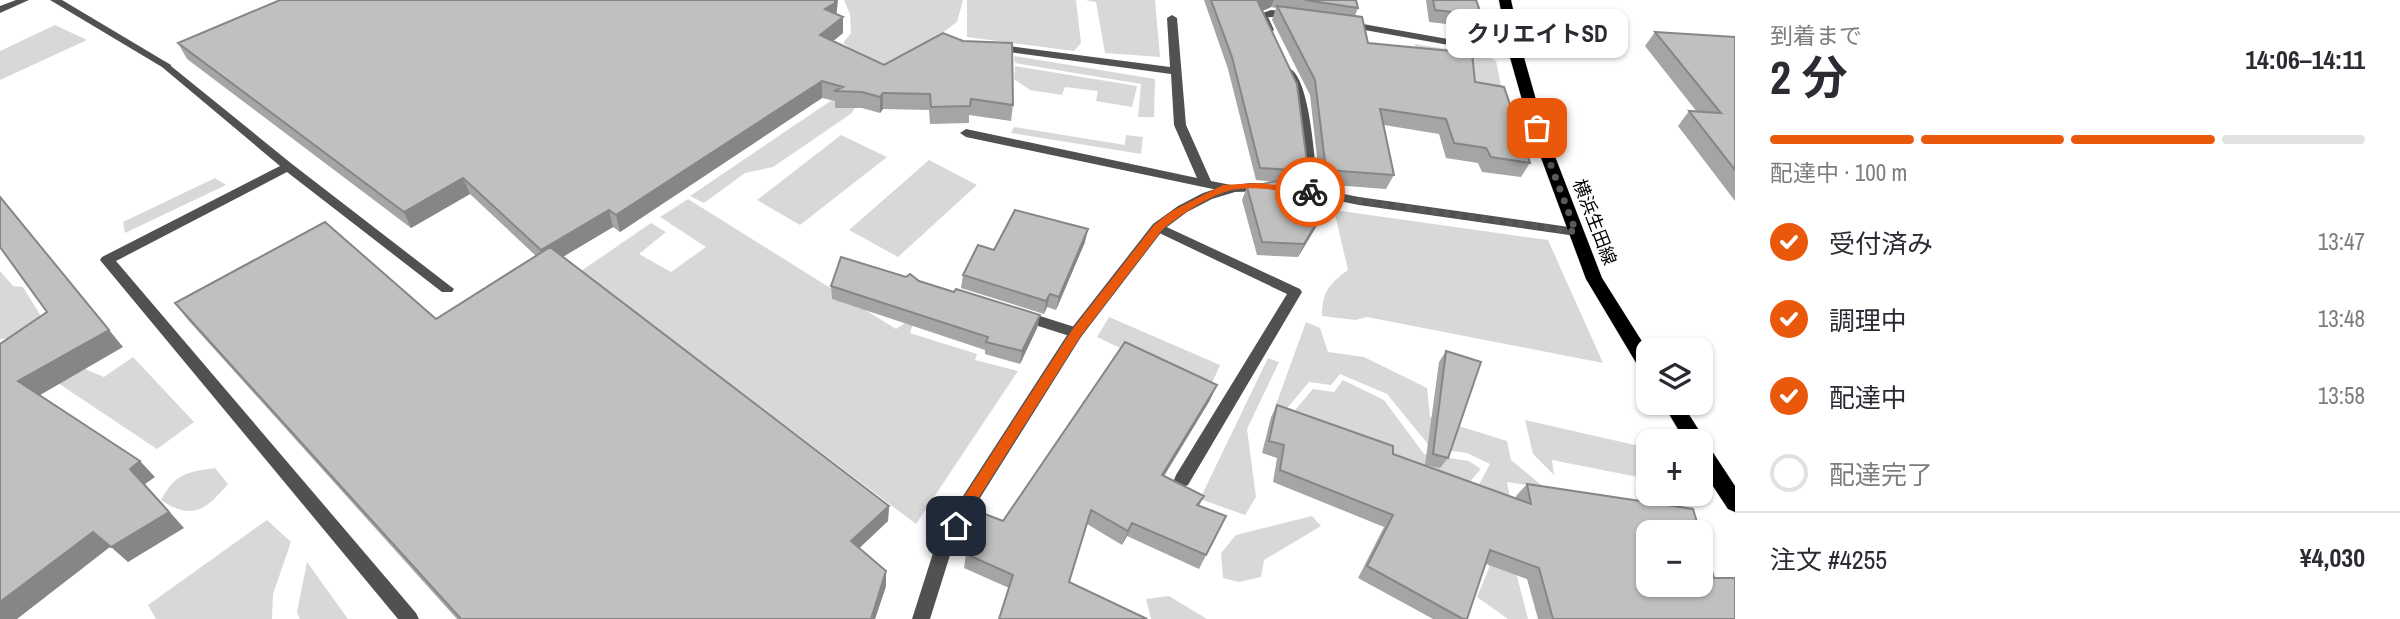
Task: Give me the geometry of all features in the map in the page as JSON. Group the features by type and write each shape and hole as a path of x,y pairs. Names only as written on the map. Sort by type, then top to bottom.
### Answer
{"main road":[{"name":"横浜生田線","path":"1505,0 1537,128 1576,232 1594,279 1636,347"},
{"path":"1713,468 1731,494"}],"street":[{"path":"0,10 24,0"},
{"path":"55,0 166,65 288,167 447,289"},
{"path":"1273,38 1262,15 1271,13 1307,17"},
{"path":"1172,18 1180,125 1205,181"},
{"path":"1333,22 1517,54"},
{"path":"985,46 1176,71"},
{"path":"1284,61 1301,94 1298,190"},
{"path":"966,133 1205,181 1227,188 1257,186 1298,190 1576,232"},
{"path":"288,167 107,260 410,619"},
{"path":"921,619 943,550 969,501 1076,334 1158,227 1176,214 1227,188"},
{"path":"1158,227 1294,292 1182,480"},
{"path":"1002,309 1076,334"}],"shaded area":[{"path":"844,0 963,0 957,22 861,94 852,113 773,167 745,173 704,203 690,196 863,79 838,59 850,48 843,43 851,33 850,14"},
{"path":"967,0 1076,0 1081,43 1074,51 967,37"},
{"path":"1085,0 1155,0 1160,57 1105,53 1096,2"},
{"path":"55,25 87,40 0,80 0,51"},
{"path":"1415,44 1485,55 1496,61 1502,91 1429,83 1416,60"},
{"path":"1014,56 1155,79 1154,117 1138,117 1141,84 1015,63"},
{"path":"1015,66 1137,86 1132,107 1096,101 1098,91 1065,87 1062,95 1030,90 1014,79"},
{"path":"1014,127 1125,145 1126,135 1143,137 1141,154 1011,133"},
{"path":"841,135 887,157 800,225 757,200"},
{"path":"929,160 977,185 898,257 849,230"},
{"path":"215,178 226,185 125,233 123,222"},
{"path":"688,199 896,329 916,316 910,333 977,354 975,360 1018,371 916,524 581,271 651,223 666,232 639,254 671,272 706,247 660,217"},
{"path":"1334,210 1548,240 1603,363 1367,317 1355,320 1322,316 1323,301 1328,289 1348,270"},
{"path":"0,271 13,286 23,287 42,318 16,338 0,339"},
{"path":"1109,317 1220,365 1209,390 1097,337"},
{"path":"1306,322 1320,328 1328,352 1364,357 1427,388 1430,417 1507,441 1511,460 1545,488 1507,482 1514,518 1511,553 1528,619 1508,619 1477,597 1489,568 1487,500 1476,490 1490,464 1467,453 1431,448 1387,394 1340,374 1331,385 1309,382 1284,412 1274,410"},
{"path":"133,357 194,422 157,449 55,381 78,366 104,377"},
{"path":"1268,358 1279,362 1247,429 1256,497 1245,515 1200,499"},
{"path":"1343,380 1384,400 1424,454 1469,461 1481,469 1467,485 1290,416 1313,389 1334,392"},
{"path":"1525,420 1636,445 1636,477 1552,460 1554,475 1533,454"},
{"path":"215,468 228,484 205,506 198,510 181,510 161,500 171,485 182,476"},
{"path":"1312,516 1321,526 1264,560 1261,577 1239,582 1223,578 1221,553 1236,535"},
{"path":"267,520 291,542 273,594 272,619 156,619 148,605"},
{"path":"307,562 348,619 300,619 297,612"},
{"path":"1169,596 1207,619 1151,619 1146,599"}],"building":[{"path":"280,0 835,0 835,3 825,9 843,17 820,35 884,65 943,33 963,41 1012,43 1013,105 971,99 970,106 931,107 930,94 883,93 880,97 862,92 834,91 843,87 822,81 616,215 609,210 541,250 463,178 404,212 178,43"},
{"path":"1211,0 1264,0 1258,2 1297,84 1308,171 1260,168 1232,57"},
{"path":"1305,0 1356,0 1358,8"},
{"path":"1433,0 1476,0 1480,11 1477,10 1478,15 1435,10"},
{"path":"1277,6 1362,17 1368,43 1472,53 1475,82 1504,87 1530,163 1491,157 1486,148 1454,143 1446,119 1380,109 1394,175 1326,170 1315,80"},
{"path":"1655,32 1735,37 1735,170 1689,111 1721,113"},
{"path":"1282,180 1328,188 1331,199 1304,244 1262,242 1247,187"},
{"path":"0,197 109,330 18,381 140,461 130,469 169,512 111,547 93,532 0,602 0,344 47,312 0,247"},
{"path":"1015,210 1088,229 1059,297 1050,294 1046,301 963,275 978,245 994,250"},
{"path":"325,222 436,319 550,247 889,506 851,541 886,571 871,619 461,619 175,303"},
{"path":"841,257 906,277 910,274 919,281 954,292 956,289 1040,315 1022,351 986,342 988,337 831,286"},
{"path":"1125,342 1217,385 1162,475 1204,496 1197,505 1226,516 1206,555 1132,523 1128,531 1091,510 1069,582 1147,619 999,619 1013,575 966,554 985,514 1003,521"},
{"path":"1446,351 1481,362 1448,458 1433,454"},
{"path":"1277,405 1393,446 1393,454 1531,504 1527,484 1636,500 1636,506 1693,509 1696,520 1636,520 1636,597 1713,597 1713,575 1714,578 1735,578 1735,619 1553,619 1539,568 1490,550 1467,619 1463,619 1367,566 1393,515 1280,470 1284,445 1269,441"}],"way so far":[{"path":"1310,192 1576,232 1537,128"}],"place":[{"name":"クリエイトSD","path":"1537,128"}],"route":[{"path":"956,526 969,501 1076,334 1158,227 1209,195 1227,188 1257,186 1310,192"}]}
